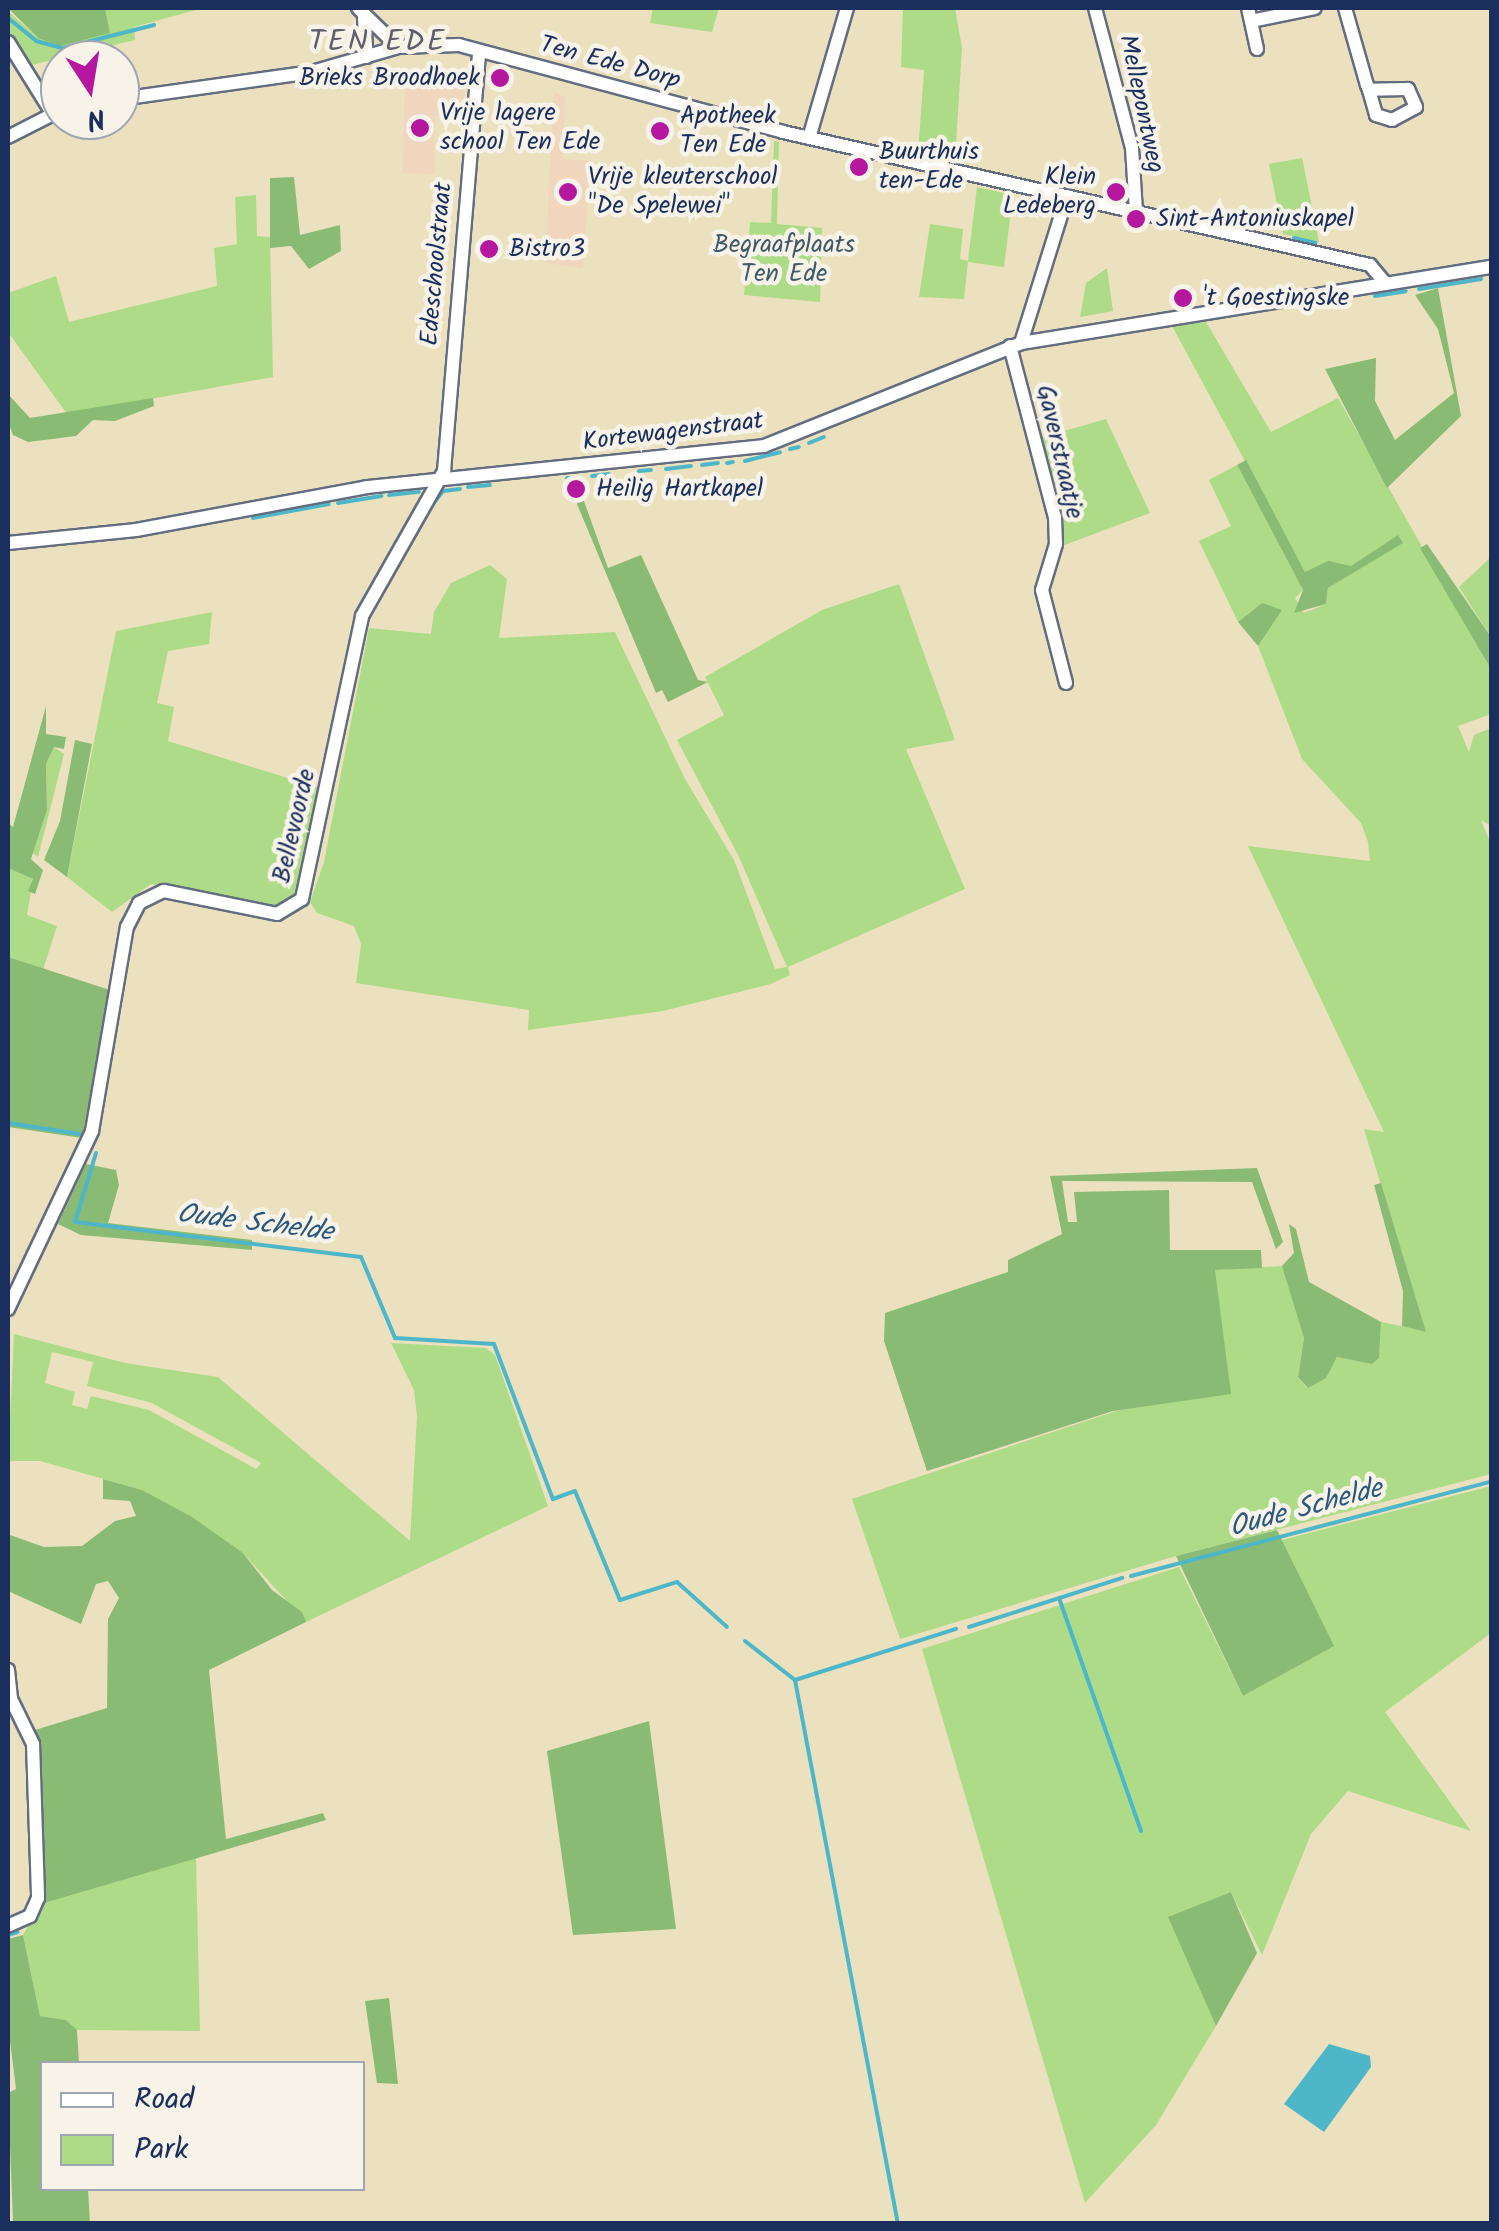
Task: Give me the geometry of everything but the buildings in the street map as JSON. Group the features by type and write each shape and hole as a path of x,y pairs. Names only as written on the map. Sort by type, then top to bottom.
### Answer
{"street":[{"path":"809,138 848,8"},
{"name":"Mellepontweg","path":"1095,8 1132,148 1136,212"},
{"path":"1257,49 1250,14 1315,8"},
{"path":"1345,8 1368,90"},
{"path":"361,13 398,47"},
{"path":"361,13 366,57"},
{"path":"8,42 40,89"},
{"name":"Ten Ede Dorp","path":"140,96 312,72 398,47 436,43 809,138 1370,266 1385,283"},
{"name":"Edeschoolstraat","path":"438,480 444,471 479,51"},
{"path":"8,137 40,120"},
{"path":"1015,344 1067,196"},
{"name":"Kortewagenstraat","path":"8,543 120,532 438,480 764,446 1015,344 1492,267"},
{"name":"Gaverstraatje","path":"1015,344 1055,517 1043,602 1066,683"},
{"name":"Bellevoorde","path":"8,1309 92,1131 127,926 139,903 164,891 277,914 293,910 302,899 362,616 438,480"},
{"path":"8,1670 11,1699 33,1744 37,1902 30,1916 8,1926"}],"shaded area":[{"name":"Vrije lagere school Ten Ede","path":"464,84 463,115 435,116 434,174 402,173 405,89"},
{"name":"Vrije kleuterschool \"De Spelewei\"","path":"554,92 566,97 562,159 590,161 583,268 545,263"}],"green space":[{"path":"8,8 105,8 110,33 83,40 38,38"},
{"path":"105,8 203,8 134,27 135,40 40,40 40,63 32,65 8,37 8,11 38,38 110,33"},
{"path":"653,8 719,8 712,32 650,23"},
{"path":"903,8 955,8 962,48 955,160 918,153 924,70 901,67"},
{"name":"Begraafplaats Ten Ede","path":"774,141 779,142 777,224 822,228 820,302 744,295 750,222 771,223"},
{"path":"1302,158 1319,242 1283,234 1269,164"},
{"path":"294,177 300,235 340,225 341,251 309,269 291,246 270,248 270,178"},
{"path":"977,187 1013,195 1004,267 968,262 964,299 919,297 930,224 963,229 960,259 968,261"},
{"path":"256,195 257,236 270,237 273,377 67,414 8,332 8,293 56,276 69,322 217,286 214,248 237,244 235,197"},
{"path":"1107,268 1113,311 1080,317 1086,283"},
{"path":"1438,288 1461,416 1387,488 1325,369 1376,358 1375,401 1395,440 1454,393 1438,329 1415,295"},
{"path":"1206,322 1271,432 1338,398 1491,669 1491,714 1458,726 1469,752 1474,735 1491,728 1491,826 1481,820 1492,847 1491,1474 1176,1556 900,1639 852,1499 1128,1407 1215,1270 1282,1266 1298,1304 1304,1338 1298,1377 1307,1388 1338,1357 1372,1364 1379,1358 1381,1322 1425,1331 1364,1129 1384,1132 1248,846 1370,861 1368,842 1361,823 1302,759 1258,646 1275,619 1262,603 1238,622 1199,541 1231,526 1209,480 1237,465 1303,590 1295,598 1304,613 1326,604 1328,588 1402,542 1398,536 1351,566 1305,572 1172,326"},
{"path":"8,394 30,418 153,398 154,406 115,421 93,420 76,436 28,442 13,435 8,422"},
{"path":"1106,419 1150,513 1062,546 1043,437"},
{"path":"1246,460 1305,572 1328,561 1351,566 1398,535 1403,543 1328,588 1326,604 1294,613 1303,590 1237,465"},
{"path":"576,479 608,568 641,555 698,680 708,682 668,702 662,690 656,693 567,480"},
{"path":"1427,544 1491,637 1491,669 1420,548"},
{"path":"1491,557 1491,637 1459,587"},
{"path":"490,565 507,579 499,638 615,632 685,779 734,860 775,969 787,967 738,855 677,740 724,715 705,677 822,610 899,584 955,740 906,749 965,889 788,967 790,975 771,984 663,1011 528,1030 529,1010 356,983 361,944 354,926 317,913 310,902 324,862 369,628 431,634 434,612 451,583"},
{"path":"1262,603 1282,610 1258,646 1238,622"},
{"path":"212,612 209,644 168,651 157,703 174,707 168,741 320,788 295,895 274,907 151,884 112,912 67,877 116,631"},
{"path":"46,706 46,734 66,737 64,749 54,747 46,764 47,810 31,859 43,870 35,894 28,891 33,879 8,868 8,823 13,827"},
{"path":"75,740 92,744 67,877 44,860 60,821"},
{"path":"54,747 64,754 38,857 33,853 47,810 46,764"},
{"path":"8,868 33,879 27,915 57,926 43,970 8,957"},
{"path":"8,957 110,990 82,1138 8,1127"},
{"path":"86,1164 116,1170 119,1185 108,1223 252,1240 252,1250 81,1235 58,1224"},
{"path":"1257,1168 1283,1242 1276,1249 1252,1182 1062,1181 1068,1222 1077,1222 1074,1192 1169,1190 1170,1250 1261,1250 1262,1268 1215,1270 1231,1394 1113,1411 927,1471 884,1341 885,1313 1008,1272 1008,1260 1062,1234 1050,1176"},
{"path":"1381,1183 1426,1332 1402,1326 1403,1291 1374,1185"},
{"path":"1289,1224 1296,1229 1309,1282 1381,1322 1379,1358 1372,1364 1337,1357 1326,1378 1308,1388 1298,1377 1304,1338 1282,1266 1294,1253"},
{"path":"14,1334 125,1363 218,1377 410,1541 417,1416 414,1390 391,1343 486,1348 495,1355 548,1506 306,1622 243,1553 142,1490 40,1461 8,1461","holes":["52,1352 93,1362 87,1386 152,1403 261,1463 256,1469 149,1410 91,1396 87,1409 72,1405 75,1392 45,1383"]},
{"path":"103,1479 142,1490 192,1517 243,1553 272,1590 302,1612 306,1622 209,1670 226,1839 323,1813 326,1820 41,1904 35,1730 107,1708 108,1619 119,1598 108,1581 96,1584 81,1624 8,1591 8,1514 10,1535 44,1547 82,1546 115,1521 136,1516 130,1501 103,1499"},
{"path":"1491,1486 1491,1633 1385,1712 1471,1831 1348,1791 1311,1834 1262,1955 1231,1892 1169,1917 1216,2026 1156,2125 1085,2203 922,1649 1179,1567 1243,1696 1333,1646 1282,1540"},
{"path":"1277,1530 1334,1646 1243,1696 1176,1556"},
{"path":"649,1721 676,1929 573,1935 547,1751"},
{"path":"196,1858 200,2031 77,2030 66,2020 40,2016 23,1935 41,1904"},
{"path":"1231,1892 1257,1953 1216,2026 1168,1917"},
{"path":"23,1935 40,2016 66,2020 77,2030 79,2061 40,2061 40,2191 88,2191 90,2223 13,2223 8,2093 16,2089 8,2025 8,1939"},
{"path":"389,1998 398,2084 377,2083 365,2001"}],"water":[{"path":"1329,2044 1370,2056 1371,2067 1324,2132 1284,2104"}],"waterway":[{"path":"8,18 36,41 63,48 154,25"},
{"path":"1294,238 1315,243"},
{"path":"1419,289 1481,279"},
{"path":"1375,296 1406,291"},
{"path":"809,443 824,437"},
{"path":"790,449 799,447"},
{"path":"745,461 780,452"},
{"path":"727,463 733,462"},
{"path":"702,465 718,463"},
{"path":"666,469 691,466"},
{"path":"639,471 651,470"},
{"path":"592,476 609,474"},
{"path":"567,478 572,478"},
{"path":"468,487 490,485"},
{"path":"433,504 443,491 460,489"},
{"path":"389,495 419,492"},
{"path":"338,503 381,496"},
{"path":"253,518 329,504"},
{"name":"Oude Schelde","path":"8,1123 79,1134"},
{"name":"Oude Schelde","path":"96,1153 75,1222 361,1257 395,1338 494,1344 553,1499 575,1491 620,1600 677,1582 727,1627"},
{"name":"Oude Schelde","path":"1131,1576 1492,1481"},
{"name":"Oude Schelde","path":"969,1627 1122,1578"},
{"path":"1059,1598 1141,1831"},
{"name":"Oude Schelde","path":"745,1641 795,1680 956,1629"},
{"path":"795,1680 898,2224"},
{"path":"8,1935 18,1932"}],"place":[{"name":"Brieks Broodhoek","path":"500,78"},
{"name":"Vrije lagere school Ten Ede","path":"420,128"},
{"name":"Apotheek Ten Ede","path":"660,131"},
{"name":"Buurthuis ten-Ede","path":"859,167"},
{"name":"Vrije kleuterschool \"De Spelewei\"","path":"568,192"},
{"name":"Klein Ledeberg","path":"1116,192"},
{"name":"Sint-Antoniuskapel","path":"1136,219"},
{"name":"Bistro3","path":"489,249"},
{"name":"'t Goestingske","path":"1183,298"},
{"name":"Heilig Hartkapel","path":"576,489"}],"district":[{"name":"TEN EDE","path":"378,42"}]}
